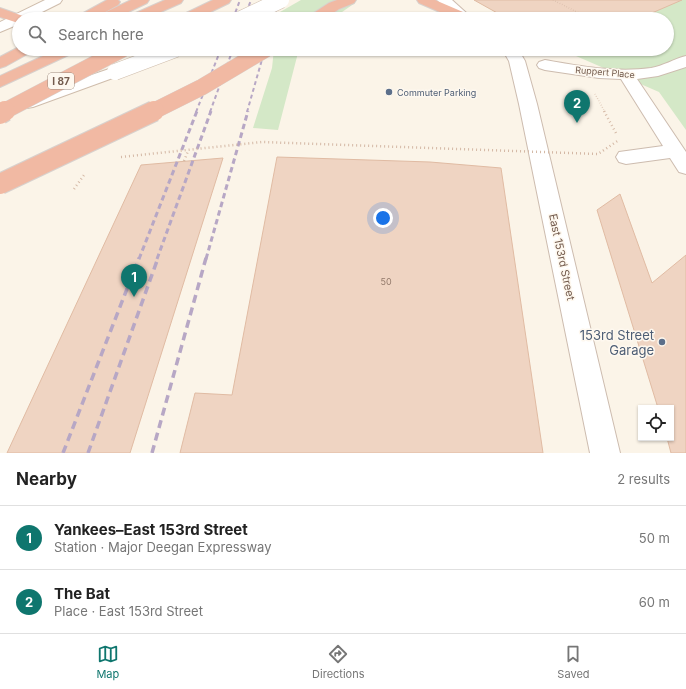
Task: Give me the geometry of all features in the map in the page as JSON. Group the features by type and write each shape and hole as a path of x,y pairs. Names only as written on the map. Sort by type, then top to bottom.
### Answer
{"highway":[{"path":"96,12 118,0"},
{"path":"117,12 142,0"},
{"path":"149,12 176,0"},
{"path":"199,12 224,0"},
{"path":"324,12 338,3 349,0"},
{"path":"424,0 450,12"},
{"path":"0,12 12,19"},
{"path":"0,63 13,56"},
{"path":"0,77 30,56"},
{"name":"I 87","path":"0,82 55,56"},
{"name":"I 87","path":"0,113 110,56"},
{"path":"0,184 177,100 228,73 255,56"}],"street":[{"path":"36,12 55,0"},
{"path":"256,12 281,0"},
{"path":"444,0 457,12"},
{"path":"0,28 12,25"},
{"path":"0,43 12,30"},
{"path":"0,113 157,56"},
{"name":"East 153rd Street","path":"514,56 605,453"},
{"name":"Ruppert Place","path":"546,65 626,76 658,72 686,61"},
{"path":"626,76 686,167"},
{"path":"622,148 675,151"}],"path":[{"path":"553,0 577,12"},
{"path":"115,157 128,158 262,142 598,154 622,148 593,91"},
{"path":"184,161 188,151"},
{"path":"74,189 87,170"}],"green space":[{"path":"301,0 345,0 355,3 342,12 280,12"},
{"path":"474,0 686,0 686,130 659,92 576,56 674,56 674,12 495,12"},
{"path":"273,56 297,56 278,130 253,128 272,68"}],"building":[{"path":"474,0 682,0 654,12 495,12"},
{"path":"277,157 430,162 501,168 543,453 180,453 195,393 232,395"},
{"path":"223,158 130,453 7,453 141,165"},
{"name":"153rd Street Garage","path":"620,194 652,283 686,255 686,453 671,453 668,441 674,441 674,405 657,405 597,210"}],"railway":[{"path":"236,12 240,0"},
{"path":"247,12 251,0"},
{"path":"275,12 279,0"},
{"path":"196,112 218,56"},
{"path":"210,112 230,56"},
{"path":"247,112 263,56"},
{"path":"139,259 197,111"},
{"path":"157,259 211,111"},
{"path":"206,259 248,111"},
{"path":"63,453 139,258"},
{"path":"88,453 158,258"},
{"path":"152,453 206,258"}],"place":[{"name":"Commuter Parking","path":"389,92"},
{"name":"The Bat","path":"577,123"},
{"name":"Yankees–East 153rd Street","path":"134,297"},
{"name":"153rd Street Garage","path":"662,342"}]}
